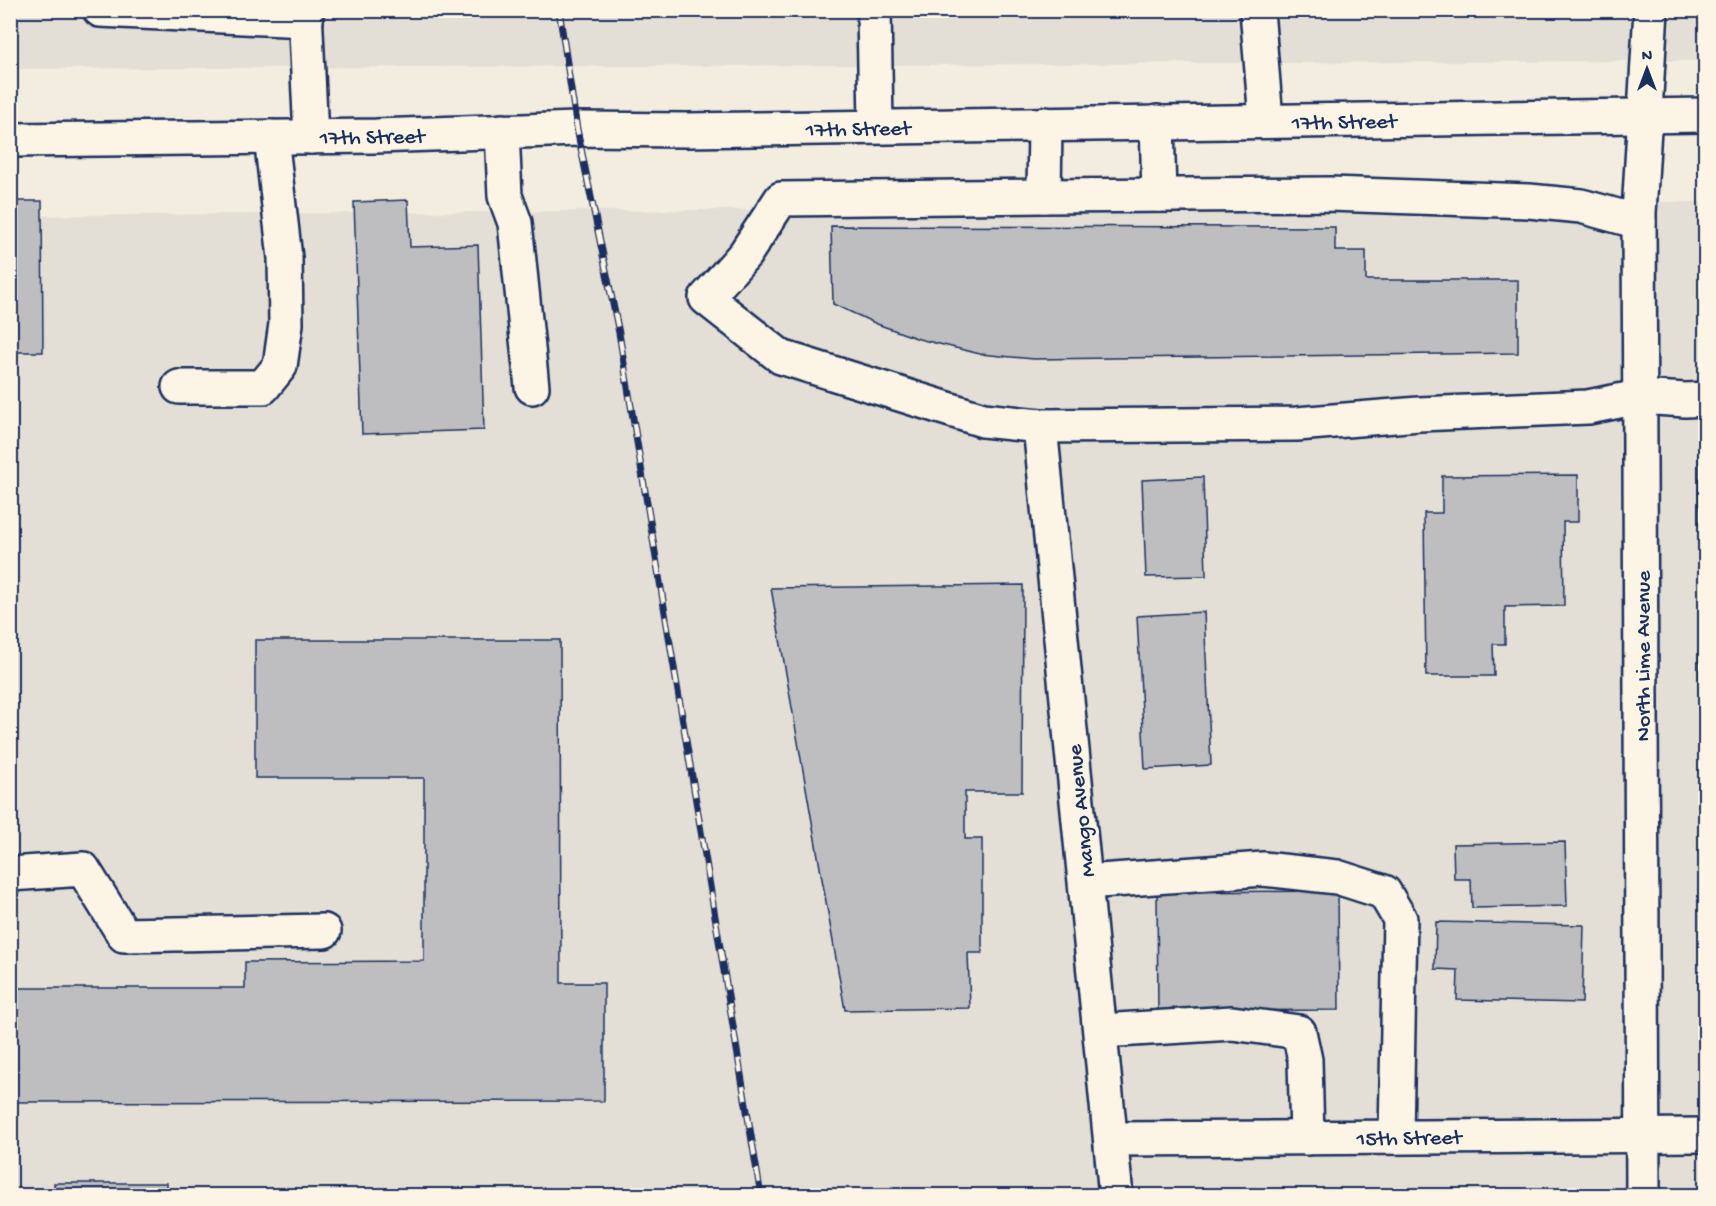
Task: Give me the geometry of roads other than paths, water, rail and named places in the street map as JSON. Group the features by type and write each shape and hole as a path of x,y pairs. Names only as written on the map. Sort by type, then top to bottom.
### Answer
{"street":[{"path":"100,10 305,15 311,137"},
{"path":"874,10 876,126"},
{"path":"1257,10 1266,120"},
{"name":"North Lime Avenue","path":"1643,1196 1639,222 1651,10"},
{"name":"17th Street","path":"10,140 311,137 577,129 687,130 1266,120 1706,116"},
{"path":"1157,122 1159,195"},
{"path":"1044,196 1045,124"},
{"path":"502,131 505,196 515,223 532,387"},
{"path":"179,387 263,387 280,366 286,324 285,258 271,137"},
{"path":"1639,222 1581,206 1529,201 1330,194 781,199 745,254 706,298 781,357 983,420 1040,426 1297,424 1419,414 1587,407 1639,397 1706,399"},
{"name":"Mango Avenue","path":"1040,426 1116,1196"},
{"path":"1086,882 1263,869 1337,877 1384,892 1401,919 1396,1137"},
{"path":"10,874 83,870 124,935 324,931"},
{"path":"1101,1031 1232,1023 1299,1032 1305,1060 1307,1138"},
{"name":"15th Street","path":"1112,1139 1706,1135"}],"railway":[{"path":"559,10 577,129 619,333 761,1196"}]}
